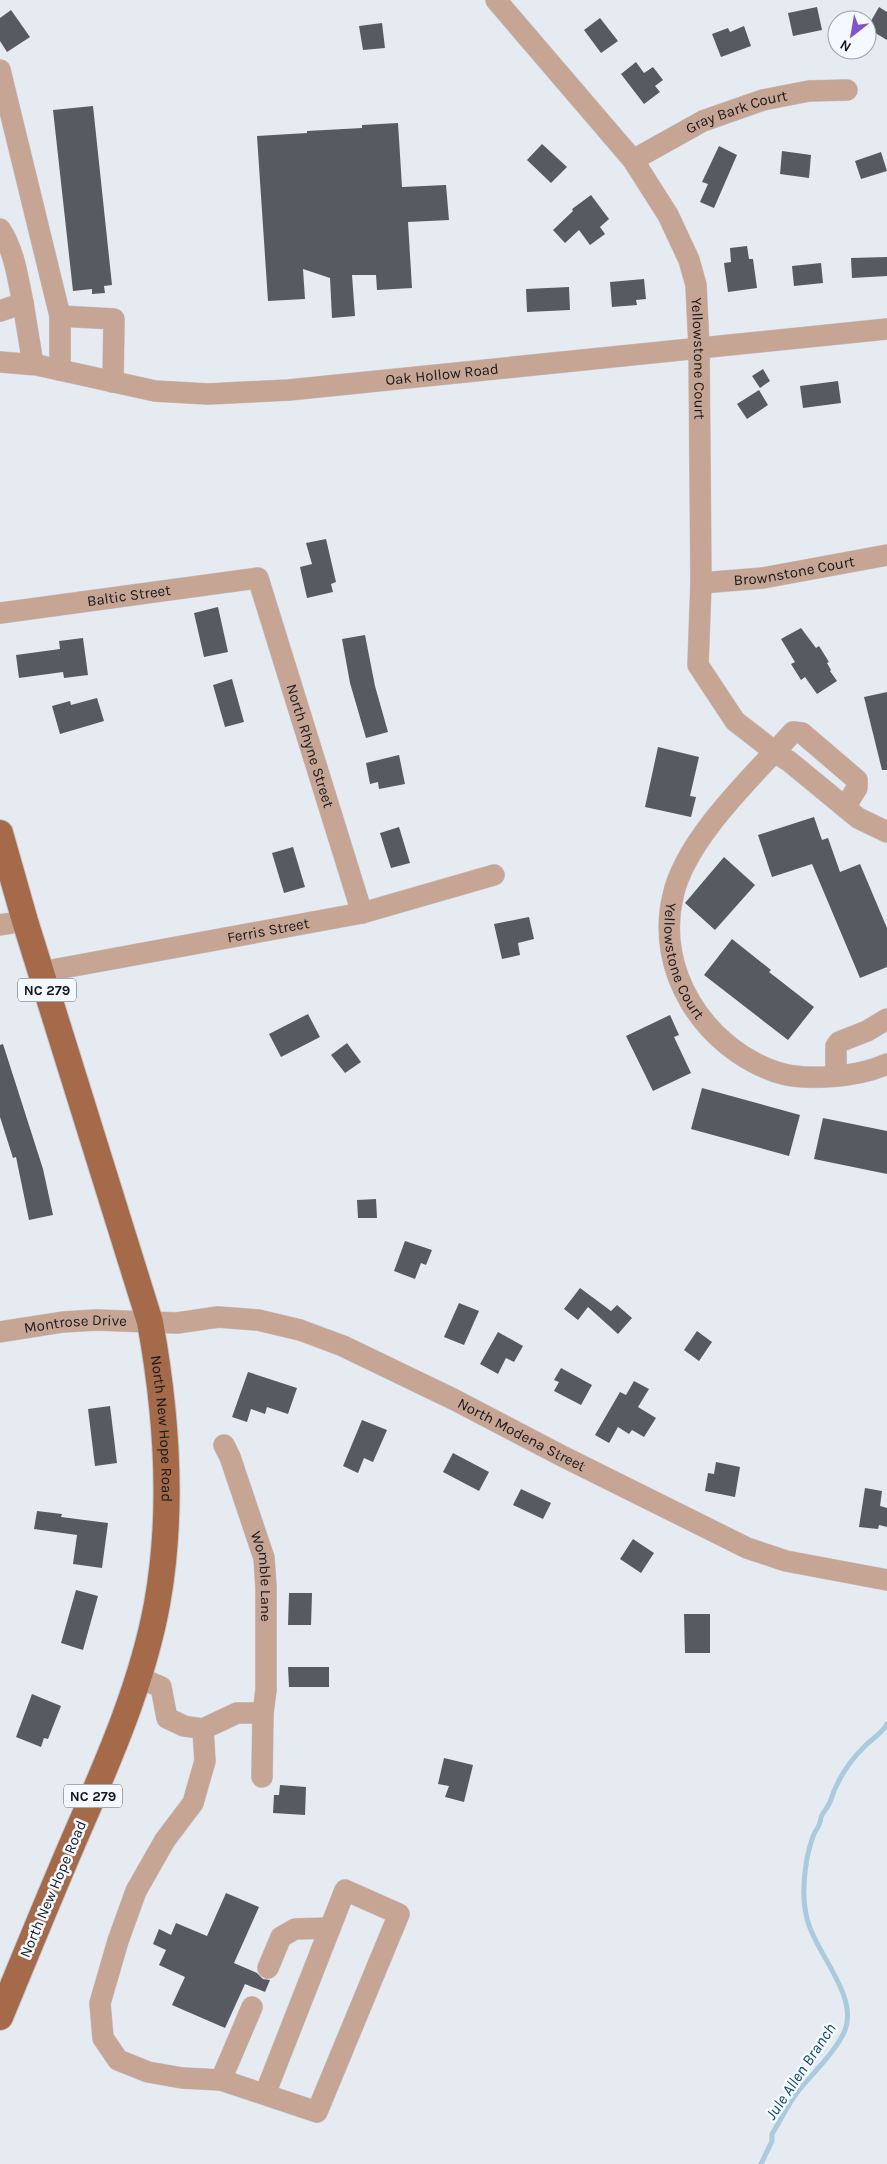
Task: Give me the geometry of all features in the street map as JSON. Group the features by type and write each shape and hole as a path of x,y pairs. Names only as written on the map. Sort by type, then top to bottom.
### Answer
{"main road":[{"name":"North New Hope Road","path":"0,833 25,921 150,1322 159,1371 165,1422 168,1512 164,1560 157,1606 138,1676 106,1765 0,2017"}],"street":[{"name":"Yellowstone Court","path":"496,0 633,160 668,214 689,260 696,285 699,347 701,583 698,665 735,722 790,762 858,818 887,832"},
{"path":"0,70 60,316 60,370"},
{"name":"Gray Bark Court","path":"633,160 703,121 763,100 809,91 847,90"},
{"path":"0,229 18,278 33,364"},
{"path":"0,311 23,303"},
{"path":"60,316 114,319 113,382"},
{"name":"Oak Hollow Road","path":"0,362 33,364 155,391 208,394 289,390 887,328"},
{"name":"Brownstone Court","path":"701,583 763,578 887,555"},
{"name":"Baltic Street","path":"0,614 258,578"},
{"name":"North Rhyne Street","path":"258,578 362,913"},
{"name":"Yellowstone Court","path":"845,807 857,788 857,780 802,733 793,732 719,814 681,868 672,896 670,951 678,980 693,1009 715,1035 745,1057 777,1072 816,1078 859,1073 887,1064"},
{"name":"Ferris Street","path":"42,972 362,913 494,875"},
{"path":"0,925 25,921"},
{"path":"836,1076 836,1046 839,1042 867,1031 887,1019"},
{"name":"North Modena Street","path":"150,1322 177,1323 218,1317 258,1320 300,1330 343,1346 455,1400 604,1478 747,1548 786,1561 887,1580"},
{"name":"Montrose Drive","path":"0,1332 88,1320 150,1322"},
{"name":"Womble Lane","path":"224,1445 230,1457 264,1558 266,1587 266,1690 263,1713 262,1777"},
{"path":"138,1676 161,1687 167,1718 184,1726 204,1729 238,1713 263,1713"},
{"path":"204,1729 205,1761 193,1803 165,1840 136,1891 118,1941 100,2003 103,2038 118,2060 148,2072 182,2078 221,2080 317,2112 399,1914 345,1890 265,2094"},
{"path":"268,1968 281,1937 296,1930 330,1928"},
{"path":"221,2080 252,2007"}],"building":[{"path":"817,7 822,30 793,36 788,13"},
{"path":"879,7 887,12 887,40 877,34 877,10"},
{"path":"11,10 30,37 7,52 0,41 0,18"},
{"path":"600,18 618,41 601,53 584,30"},
{"path":"382,23 385,48 363,50 359,26"},
{"path":"744,26 751,46 721,57 712,34 728,28 730,32"},
{"path":"636,62 644,73 653,67 663,80 655,86 660,92 644,104 621,74"},
{"path":"93,106 112,285 104,286 105,293 92,294 92,289 73,291 53,110"},
{"path":"398,123 402,187 446,185 449,220 408,222 412,288 377,290 376,275 352,275 355,316 332,318 330,278 303,269 305,299 268,301 257,136 362,128 362,125"},
{"path":"542,144 567,167 551,183 527,160"},
{"path":"719,146 737,155 714,208 700,202 708,184 702,182"},
{"path":"782,151 811,155 809,178 780,174"},
{"path":"881,152 887,171 861,179 855,161"},
{"path":"591,195 609,219 600,227 605,234 590,245 579,230 565,243 553,230 573,211 572,209"},
{"path":"747,246 749,259 753,259 757,288 728,292 724,263 731,262 730,248"},
{"path":"887,257 887,276 852,278 851,258"},
{"path":"821,263 823,283 794,286 792,266"},
{"path":"644,279 646,299 636,300 637,305 612,307 610,282"},
{"path":"569,287 570,310 527,312 526,289"},
{"path":"763,369 770,381 760,388 752,376"},
{"path":"838,381 841,403 803,408 800,386"},
{"path":"759,390 768,405 747,419 737,404"},
{"path":"326,539 336,582 331,584 333,592 307,598 300,567 312,564 306,543"},
{"path":"218,607 228,652 204,657 194,613"},
{"path":"801,628 816,648 819,646 829,662 827,663 830,671 837,681 817,694 805,677 801,680 791,664 795,662 781,639"},
{"path":"365,635 375,686 388,732 366,738 350,683 342,639"},
{"path":"83,638 88,675 64,678 63,672 19,678 16,655 60,649 59,641"},
{"path":"232,679 244,722 225,727 213,685"},
{"path":"887,692 887,770 882,770 864,697"},
{"path":"97,698 104,721 60,734 52,706 70,701 71,705"},
{"path":"658,747 699,757 690,796 696,797 691,817 645,807"},
{"path":"399,755 405,784 379,789 378,782 370,784 366,763"},
{"path":"814,817 822,840 828,838 840,872 860,864 887,928 887,967 860,978 812,864 772,877 758,835"},
{"path":"399,827 410,863 391,868 380,833"},
{"path":"293,847 305,887 284,893 272,853"},
{"path":"724,857 755,885 715,930 685,903"},
{"path":"529,917 534,939 518,943 520,955 502,959 494,924"},
{"path":"732,939 771,970 769,972 814,1007 788,1040 704,975"},
{"path":"308,1014 320,1037 281,1057 269,1034"},
{"path":"670,1015 679,1035 674,1037 691,1073 653,1091 626,1036"},
{"path":"347,1043 361,1062 345,1073 331,1055"},
{"path":"3,1044 43,1169 53,1215 29,1220 16,1157 13,1158 0,1117 0,1045"},
{"path":"702,1088 800,1115 789,1156 691,1129"},
{"path":"823,1118 887,1131 887,1174 814,1159"},
{"path":"376,1199 377,1218 358,1218 357,1200"},
{"path":"405,1241 432,1250 426,1265 421,1263 415,1279 394,1271"},
{"path":"580,1288 611,1311 617,1305 632,1318 618,1334 588,1307 578,1320 564,1309"},
{"path":"459,1303 479,1311 464,1345 444,1337"},
{"path":"697,1331 712,1342 699,1361 684,1350"},
{"path":"498,1332 523,1346 514,1362 506,1358 498,1374 480,1364"},
{"path":"561,1368 592,1385 581,1405 554,1391 559,1382 554,1380"},
{"path":"248,1372 297,1388 288,1414 267,1407 265,1414 251,1409 247,1422 232,1417"},
{"path":"634,1381 649,1389 638,1407 656,1418 644,1437 632,1430 629,1434 618,1427 609,1443 595,1435 620,1392 626,1395"},
{"path":"110,1406 117,1463 95,1466 88,1409"},
{"path":"362,1420 387,1430 373,1462 364,1458 358,1473 343,1466"},
{"path":"453,1453 489,1472 479,1491 443,1472"},
{"path":"716,1462 740,1467 735,1497 705,1491 708,1473 714,1474"},
{"path":"865,1488 882,1491 880,1506 887,1508 887,1527 879,1525 878,1529 859,1527"},
{"path":"521,1489 551,1503 543,1519 513,1505"},
{"path":"37,1511 62,1514 61,1517 108,1523 102,1568 73,1564 77,1535 34,1529"},
{"path":"633,1539 654,1553 641,1573 620,1559"},
{"path":"76,1590 98,1596 83,1650 61,1643"},
{"path":"289,1593 312,1593 311,1625 288,1625"},
{"path":"684,1614 710,1614 710,1653 685,1653"},
{"path":"288,1667 329,1667 329,1687 289,1687"},
{"path":"32,1694 61,1706 48,1739 44,1738 41,1747 16,1737"},
{"path":"444,1758 473,1765 464,1802 445,1797 449,1786 438,1784"},
{"path":"280,1785 306,1787 305,1815 273,1813 274,1795 279,1795"},
{"path":"226,1893 259,1907 234,1963 257,1973 263,1979 270,1980 265,1992 245,1984 225,2028 172,2005 185,1977 159,1965 166,1950 153,1944 159,1929 171,1935 176,1923 207,1936"}],"waterway":[{"name":"Jule Allen Branch","path":"761,2164 772,2141 772,2134 792,2100 831,2053 845,2030 848,2016 846,2002 810,1928 805,1907 804,1879 809,1848 821,1817 843,1774 852,1760 887,1724"}]}
